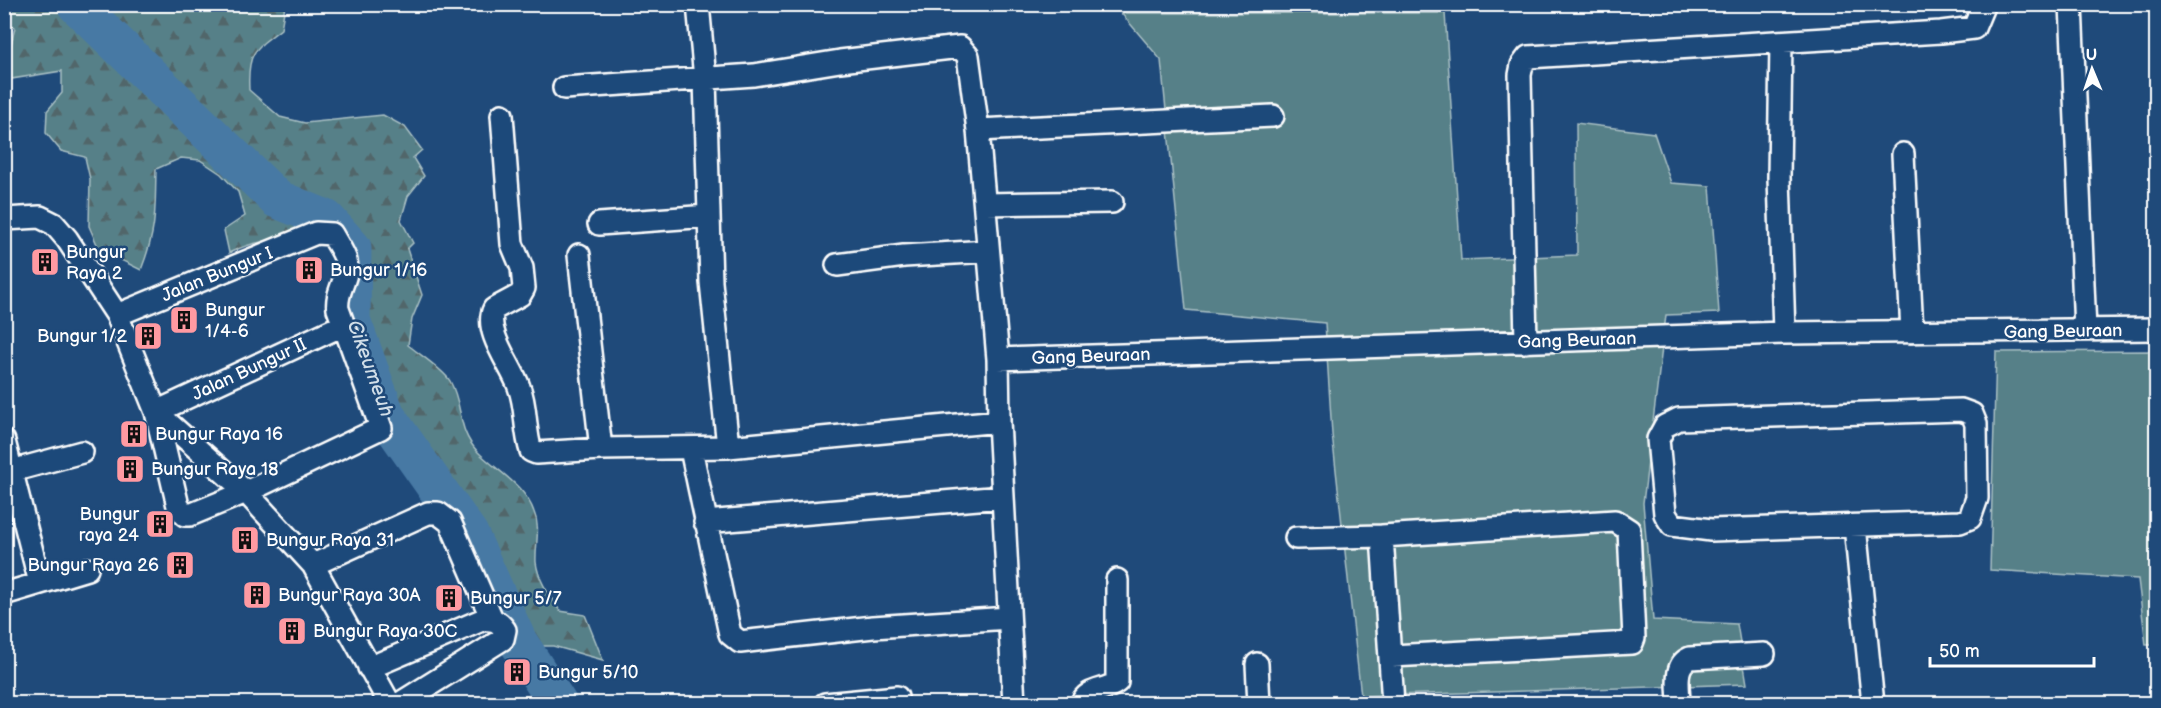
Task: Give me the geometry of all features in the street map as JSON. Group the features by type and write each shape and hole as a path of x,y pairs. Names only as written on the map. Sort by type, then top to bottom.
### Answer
{"street":[{"path":"698,4 705,79 711,282 729,447"},
{"path":"1526,342 1520,75 1522,65 1528,57 1974,28 1984,4"},
{"path":"2071,4 2085,330"},
{"path":"1781,42 1779,177 1784,333"},
{"path":"564,88 705,79 960,47 968,56 978,130 998,367 1002,497 1014,704"},
{"path":"502,115 512,244 522,268 524,288 520,295 494,309 491,319 494,332 519,386 531,451 536,453 601,449 729,447 999,421"},
{"path":"978,130 1273,116"},
{"path":"1903,154 1912,332"},
{"path":"984,204 1112,202"},
{"path":"600,224 709,216"},
{"path":"4,219 40,217 54,224 84,263 117,315 156,412 178,506 185,515 246,492 381,428 343,325"},
{"name":"Jalan Bungur I","path":"117,315 316,233 332,234 346,260 346,274 336,297 343,325"},
{"path":"837,265 904,255 988,251"},
{"path":"579,255 601,449"},
{"name":"Jalan Bungur II","path":"156,412 343,325"},
{"name":"Gang Beuraan","path":"998,367 1526,342 1784,333 2157,330"},
{"path":"1961,410 1972,414 1976,424 1977,498 1971,518 1960,522 1855,526 1711,530 1672,525 1665,514 1658,439 1665,426 1678,419 1961,410"},
{"path":"156,412 246,492 314,565 390,704"},
{"path":"4,441 9,472 40,583"},
{"path":"691,449 730,633 740,642 873,627 1009,618"},
{"path":"9,472 82,452"},
{"path":"705,522 1002,497"},
{"path":"314,565 429,513 438,513 450,522 492,619"},
{"path":"1296,538 1382,536 1615,521 1629,530 1634,638 1632,643 1626,646 1392,656"},
{"path":"1855,526 1873,704"},
{"path":"1382,536 1392,656 1393,704"},
{"path":"4,594 87,568"},
{"path":"1081,704 1084,697 1093,691 1111,687 1117,682 1117,580"},
{"path":"369,668 482,620 492,619 500,622 505,630 502,639 399,704"},
{"path":"1679,704 1679,668 1683,661 1690,658 1764,654"},
{"path":"1257,664 1259,704"},
{"path":"825,704 897,697"}],"green space":[{"path":"5,5 285,5 281,29 258,48 251,60 249,90 280,117 305,123 383,115 405,127 422,150 413,158 424,176 408,196 401,220 413,243 407,249 422,295 412,319 408,345 447,377 454,390 463,426 471,443 517,486 530,502 537,524 536,562 542,581 560,611 585,615 603,660 553,646 507,646 488,633 487,621 443,539 440,491 409,468 396,455 390,433 390,416 386,416 347,324 340,240 297,238 269,240 229,253 224,230 245,216 238,192 221,174 200,160 181,158 156,169 153,231 141,270 99,249 89,226 90,179 85,157 61,151 46,133 47,111 62,93 62,71 5,80 5,49 10,49 15,27 5,25"},
{"path":"1121,13 1445,13 1461,260 1577,255 1576,123 1654,133 1671,183 1710,186 1719,313 1666,315 1643,503 1653,620 1737,624 1747,684 1361,696 1332,434 1325,323 1186,310 1161,60"},
{"path":"2156,351 2156,645 2146,645 2138,579 1990,570 1996,352"}],"waterway":[{"name":"Cikeumeuh","path":"76,4 277,199 326,219 352,248 351,320 386,416 469,534 517,640 558,704"}],"place":[{"name":"Bungur Raya 2","path":"45,262"},
{"name":"Bungur 1/16","path":"309,270"},
{"name":"Bungur 1/4-6","path":"184,320"},
{"name":"Bungur 1/2","path":"148,336"},
{"name":"Bungur Raya 16","path":"134,434"},
{"name":"Bungur Raya 18","path":"130,469"},
{"name":"Bungur raya 24","path":"160,524"},
{"name":"Bungur Raya 31","path":"245,540"},
{"name":"Bungur Raya 26","path":"180,565"},
{"name":"Bungur Raya 30A","path":"257,595"},
{"name":"Bungur 5/7","path":"449,598"},
{"name":"Bungur Raya 30C","path":"292,631"},
{"name":"Bungur 5/10","path":"517,672"}]}
